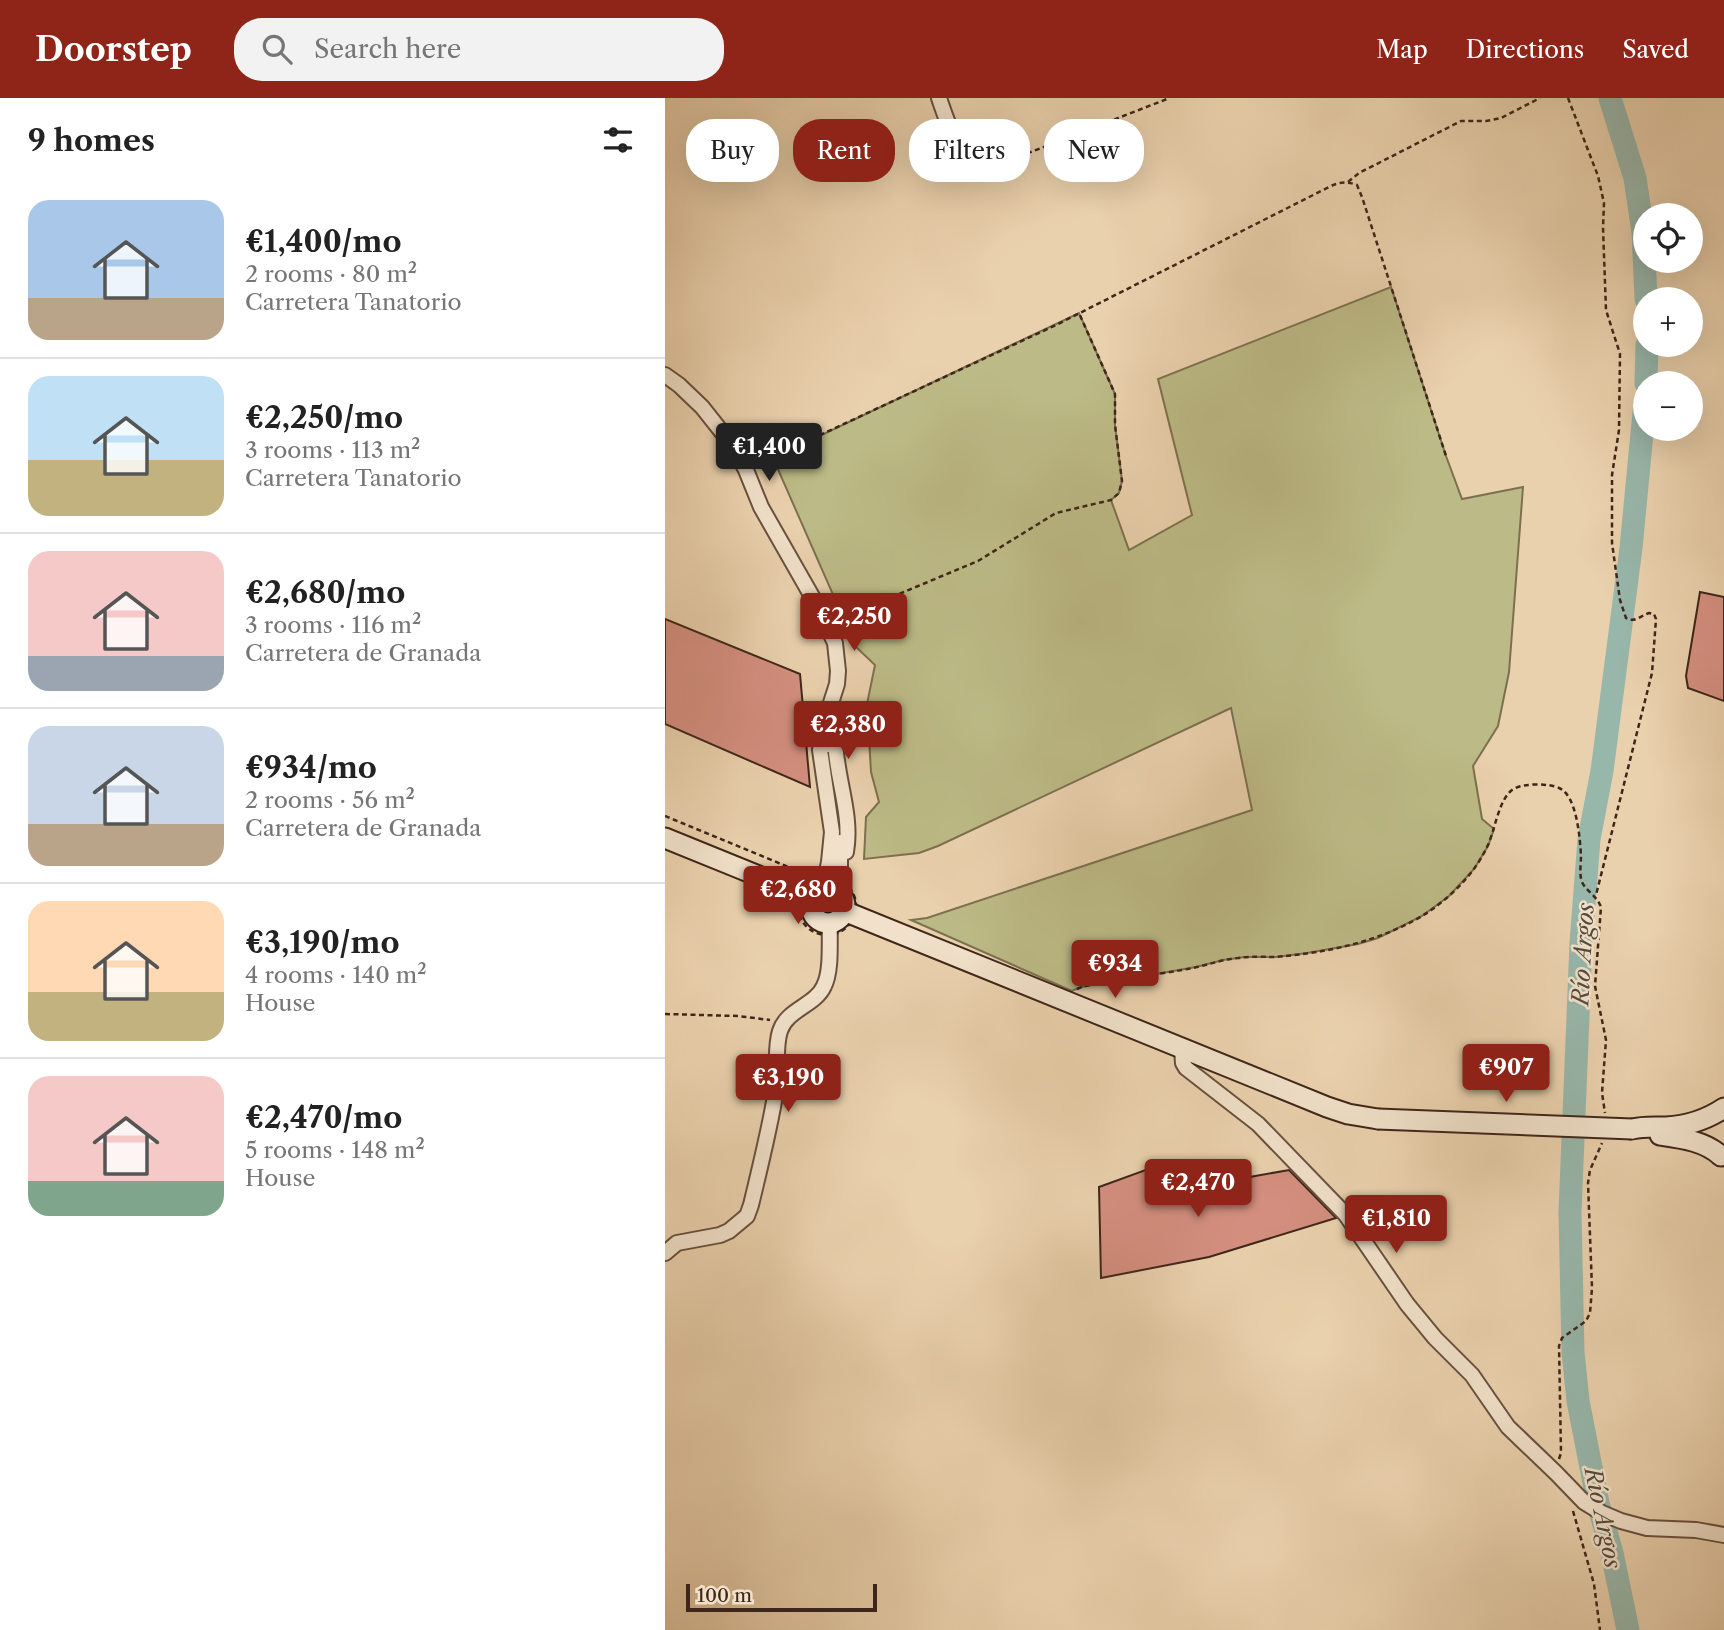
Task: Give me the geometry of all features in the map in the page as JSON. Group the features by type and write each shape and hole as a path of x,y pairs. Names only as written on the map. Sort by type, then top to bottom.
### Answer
{"main road":[{"path":"665,838 815,890 834,890 839,910"},
{"path":"815,890 811,903 813,913 820,920 839,910 1327,1107 1356,1116 1632,1129 1687,1125 1724,1108"},
{"path":"1722,1159 1716,1145 1715,1133 1717,1121 1724,1108"},
{"path":"1632,1129 1692,1141 1709,1147 1722,1159"}],"street":[{"path":"939,98 947,119"},
{"path":"665,375 702,407 733,446 761,507 801,575 835,643 837,684 820,750 826,787"},
{"path":"837,684 839,696 835,748 848,828 841,870"},
{"path":"665,1253 677,1243 729,1231 747,1216 776,1087 779,1034 783,1023 792,1013 819,993 825,985 839,910 839,820 836,814 815,796 826,787 831,774 830,740 838,716"},
{"path":"815,890 824,886 831,849 832,832 828,807"},
{"path":"1182,1049 1186,1068 1258,1124 1346,1214 1414,1312 1435,1338 1472,1375 1508,1427 1584,1502 1621,1521 1647,1528 1696,1530 1724,1535"}],"path":[{"path":"1349,182 1359,173 1461,121 1500,118 1540,98"},
{"path":"1567,98 1602,189 1606,310 1620,354 1619,430 1612,475 1612,543 1620,600 1626,618 1638,619 1649,613 1654,614 1656,619 1651,673 1595,897"},
{"path":"1030,152 1167,99"},
{"path":"746,470 1079,313 1339,182 1357,185 1362,197 1446,456"},
{"path":"829,628 887,599 978,561 1056,513 1111,500 1119,493 1122,481 1115,425 1115,394 1079,313"},
{"path":"1065,1000 1072,991 1081,987 1223,960 1307,953 1378,938 1422,916 1449,896 1474,869 1511,790 1528,784 1560,788 1568,795 1580,837 1582,882 1601,907 1595,986 1606,1040 1602,1093 1606,1115"},
{"path":"665,816 803,873 815,890"},
{"path":"665,1014 738,1016 783,1023"},
{"path":"1556,1473 1561,1453 1559,1346 1562,1338 1586,1321 1590,1313 1592,1288 1588,1183 1590,1170 1603,1140"},
{"path":"1572,1508 1594,1584 1599,1630"}],"shaded area":[{"path":"1391,287 1462,499 1523,487 1509,672 1498,726 1473,766 1482,819 1494,829 1488,846 1474,869 1449,896 1422,916 1378,938 1307,953 1223,960 1081,987 1072,991 911,920 927,918 1252,810 1231,708 938,846 919,853 864,859 866,817 879,802 871,772 867,704 875,665 856,647 773,458 1079,313 1115,394 1115,425 1122,481 1119,493 1111,500 1129,550 1192,515 1158,379"},
{"path":"825,892 835,893 841,900 837,917 833,919 820,916 815,910 814,906"}],"building":[{"path":"1700,592 1724,597 1724,701 1688,688 1686,676"},
{"path":"665,619 800,674 810,787 665,724"},
{"path":"1151,1168 1154,1194 1289,1170 1336,1218 1209,1257 1101,1278 1099,1187"}],"waterway":[{"name":"Río Argos","path":"1610,98 1635,178 1643,232 1645,287"},
{"name":"Río Argos","path":"1646,371 1647,357"},
{"name":"Río Argos","path":"1628,1630 1612,1553 1598,1503 1578,1401 1573,1352 1570,1212 1581,943 1589,839 1602,771 1631,548 1641,441"}]}
